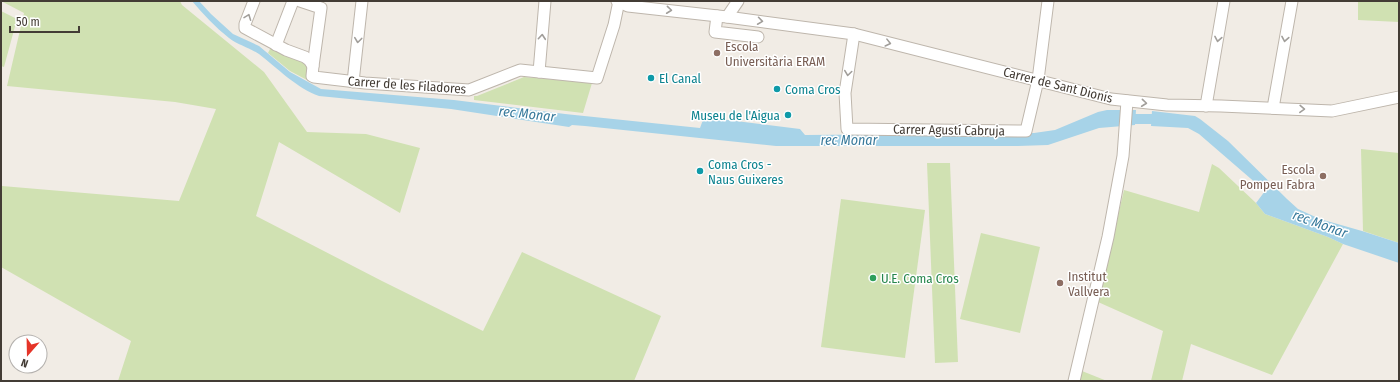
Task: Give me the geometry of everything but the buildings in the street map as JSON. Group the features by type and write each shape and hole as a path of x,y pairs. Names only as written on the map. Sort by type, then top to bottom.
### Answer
{"street":[{"path":"254,1 245,24 245,28 249,32 305,57 313,66"},
{"path":"276,45 293,1"},
{"path":"300,1 321,8 313,66"},
{"path":"353,82 362,1"},
{"path":"539,72 545,1"},
{"name":"Carrer de les Filadores","path":"313,66 312,76 314,77 353,82 469,90 520,70 597,78 614,26 618,1"},
{"name":"Carrer de Sant Dionís","path":"618,1 628,6 722,16 854,34 1127,104 1332,111 1399,97"},
{"path":"738,1 722,16 715,32 758,37"},
{"path":"1038,80 1048,1"},
{"path":"1206,106 1224,1"},
{"path":"1273,108 1292,1"},
{"name":"Carrer Agustí Cabruja","path":"854,34 845,93 847,129 1026,131 1038,80"},
{"path":"1074,381 1108,237 1123,156 1127,104"}],"green space":[{"path":"1,1 180,1 182,5 264,72 307,132 366,134 420,148 400,213 279,142 256,216 483,331 522,252 661,316 634,381 118,381 131,341 1,267 2,186 179,201 216,109 175,102 7,86 24,13"},
{"path":"1358,1 1399,1 1399,22 1358,20"},
{"path":"1,11 17,19 4,67 1,66"},
{"path":"271,47 308,63 310,76 309,81 290,71 268,53"},
{"path":"524,77 592,83 583,113 474,100 474,96"},
{"path":"1361,149 1399,153 1399,243 1363,231"},
{"path":"927,163 950,163 958,362 935,363"},
{"path":"1212,164 1219,168 1256,203 1265,214 1343,244 1272,375 1191,344 1182,381 1151,381 1163,331 1098,302 1124,190 1199,212"},
{"name":"U.E. Coma Cros","path":"841,199 925,210 905,358 821,347"},
{"path":"981,233 1040,247 1020,333 960,319"},
{"path":"1082,371 1107,381 1079,381"}],"water":[{"path":"192,1 199,1 233,34 259,46 290,72 321,89 454,100 565,114 700,128 704,117 800,129 805,135 1034,133 1055,130 1098,112 1107,110 1136,110 1135,125 1099,128 1048,145 776,146 585,126 572,125 569,127 451,109 319,96 311,93 280,72 259,54 229,38 209,20"},
{"path":"1152,111 1195,116 1200,119 1228,141 1298,209 1320,219 1399,243 1399,263 1343,244 1265,214 1256,203 1265,191 1199,134 1188,128 1151,126"}],"waterway":[{"name":"rec Monar","path":"1123,119 1163,119"}],"place":[{"name":"Escola Universitària ERAM","path":"717,53"},
{"name":"El Canal","path":"651,78"},
{"name":"Coma Cros","path":"777,89"},
{"name":"Museu de l'Aigua","path":"788,115"},
{"name":"Coma Cros - Naus Guixeres","path":"700,171"},
{"name":"Escola Pompeu Fabra","path":"1323,176"},
{"name":"U.E. Coma Cros","path":"873,278"},
{"name":"Institut Vallvera","path":"1060,283"}]}
